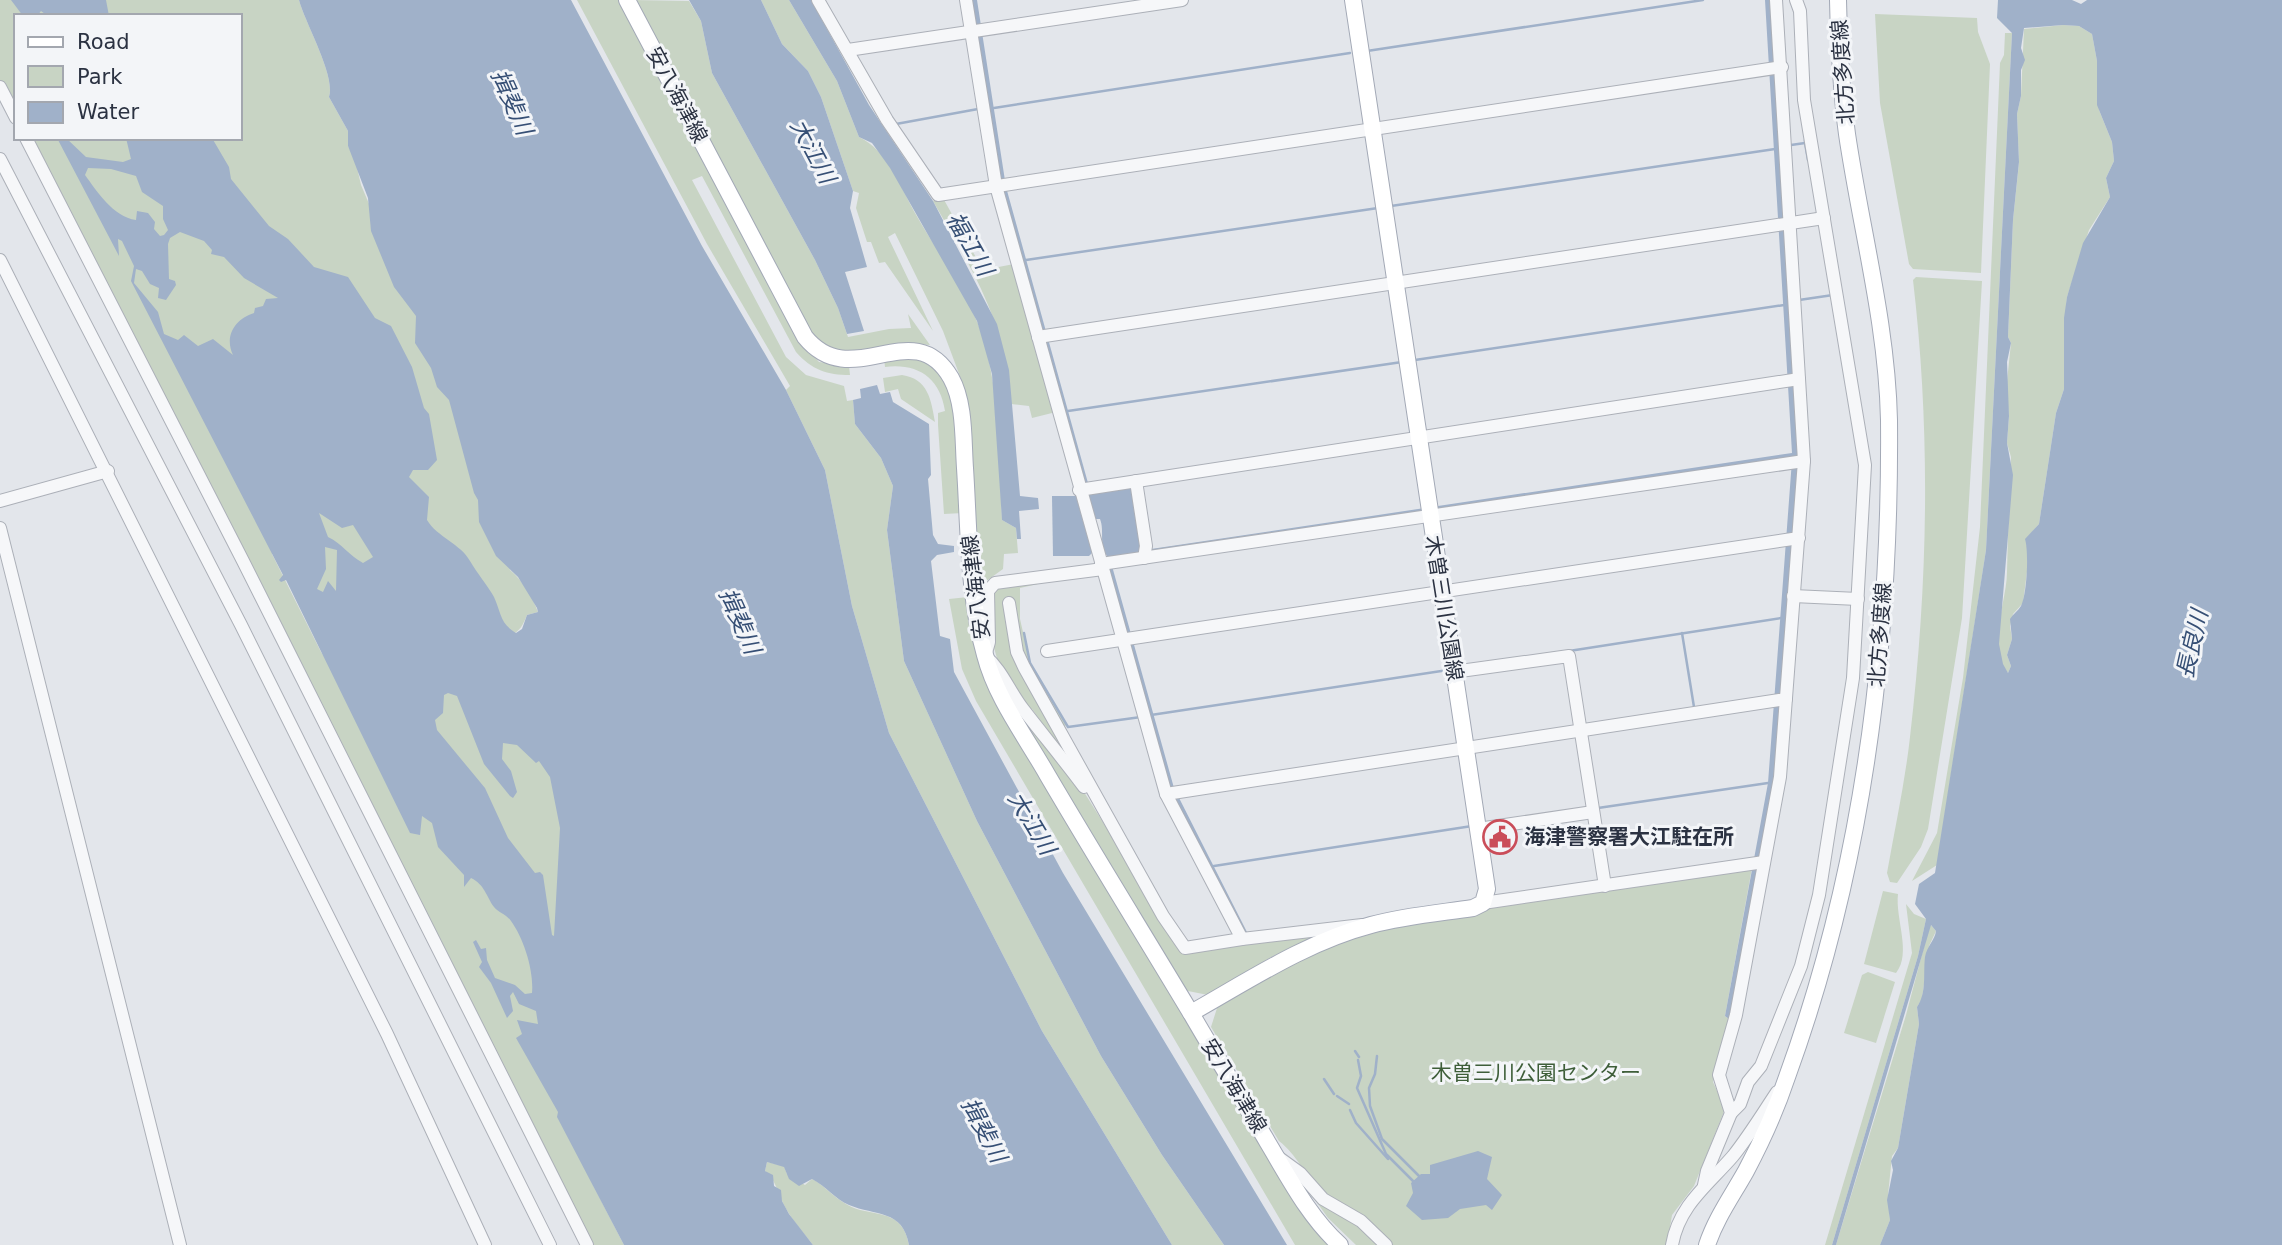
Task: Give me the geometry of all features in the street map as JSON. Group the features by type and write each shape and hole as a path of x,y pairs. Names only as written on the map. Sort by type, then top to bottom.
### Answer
{"main road":[{"name":"安八海津線","path":"627,0 805,337 816,351 846,361 898,350 925,354 940,364 952,379 962,424 974,592 985,656 1001,695 1310,1212 1340,1245"},
{"name":"木曽三川公園線","path":"1353,0 1478,825 1487,889 1483,903"},
{"name":"北方多度線","path":"1707,1245 1713,1227 1764,1137 1788,1077 1818,980 1852,847 1874,708 1885,565 1889,420 1870,258 1846,125 1839,53 1838,0"},
{"path":"1191,1013 1295,954 1372,924 1473,908 1483,903"}],"street":[{"path":"818,0 887,120 938,195 1776,68"},
{"path":"966,0 976,31 1001,185 1085,489 1102,567 1127,640 1171,793 1242,939"},
{"path":"848,50 1182,0"},
{"path":"1731,1113 1719,1075 1735,1015 1759,863 1780,778 1793,596 1793,539 1798,462 1776,68 1776,0"},
{"path":"1704,1185 1707,1171 1731,1113 1740,1104 1748,1082 1760,1066 1801,966 1819,895 1844,750 1853,678 1865,465 1804,100 1800,11 1796,0"},
{"path":"0,87 14,114"},
{"path":"27,140 243,561 587,1245"},
{"path":"0,159 247,637 551,1245"},
{"path":"1042,336 1824,218"},
{"path":"0,260 108,471 387,1034 485,1245"},
{"path":"1085,489 1794,380"},
{"path":"1103,814 1037,722 1024,710 996,665 985,656 989,642 988,591 995,583 1102,567 1145,553 1429,511 1798,462"},
{"path":"0,501 108,471"},
{"path":"1136,481 1145,553"},
{"path":"0,528 180,1245"},
{"path":"1047,651 1793,539"},
{"path":"1793,596 1858,599"},
{"path":"1009,603 1015,643 1024,667 1103,814 1185,948 1341,925 1372,924"},
{"path":"1453,672 1569,656 1605,886"},
{"path":"1171,793 1785,699"},
{"path":"1478,825 1593,807"},
{"path":"1483,903 1759,863"},
{"path":"1672,1245 1675,1227 1686,1206 1734,1154 1788,1077"},
{"path":"1275,1155 1300,1173 1324,1199 1361,1221 1386,1245"}],"green space":[{"path":"0,0 59,0 63,14 14,14 14,106 0,80"},
{"path":"94,0 299,0 324,63 330,88 329,97 348,131 348,146 355,159 361,185 450,394 510,570 527,589 538,612 527,615 521,627 513,634 510,636 436,552 311,272 184,140 242,140 242,14 95,14"},
{"path":"577,0 622,0 805,346 819,362 849,366 850,375 834,374 814,367 796,352 702,176 692,180 786,357 806,375 844,386 847,401 853,400 855,424 881,458 893,486 887,530 904,661 977,821 1101,1056 1162,1155 1224,1245 1172,1245 1042,1031 889,733 852,606 825,470 786,390 790,386 707,244"},
{"path":"632,0 689,1 701,21 712,73 815,260 838,308 848,337 889,329 911,328 908,314 930,345 904,343 836,354 806,333"},
{"path":"761,0 789,0 837,81 859,137 877,151 892,170 978,324 986,348 995,396 1002,520 1016,528 1018,553 1004,554 1003,569 985,582 986,639 978,591 968,423 961,379 943,331 895,233 888,237 933,331 885,262 879,263 871,242 867,242 856,208 859,193 853,191 821,97 808,71 782,44"},
{"path":"1875,14 1977,18 1978,32 1990,64 1981,273 1913,269 1909,264 1880,103"},
{"path":"2079,26 2092,34 2097,61 2099,110 2112,142 2114,161 2106,178 2110,197 2089,230 2067,297 2064,389 2056,413 2039,524 2026,539 2029,556 2023,603 2013,614 2010,626 2012,639 2007,655 2011,666 2008,673 2002,663 1998,638 2007,572 2011,457 2007,443 2009,416 2006,391 2011,343 2008,337 2013,220 2019,163 2017,114 2021,96 2024,29"},
{"path":"2005,33 2012,33 1986,550 1937,865 1912,881 1937,833 1963,678 1980,527 2000,63 2004,55"},
{"path":"31,140 142,140 278,292 324,360 272,554 321,652 427,809 520,922 594,1187 624,1245 594,1245"},
{"path":"943,198 983,270 1014,264 1056,412 1032,418 1029,406 1011,404 1003,348 995,323 974,274 933,201"},
{"path":"1916,277 1982,281 1962,618 1928,829 1921,847 1897,883 1890,882 1887,873 1910,737 1924,566 1925,451 1913,280"},
{"path":"884,358 922,361 936,371 946,386 958,428 963,513 944,514 938,413 945,411 938,390 926,375 917,370 897,366 885,367"},
{"path":"902,375 918,381 927,391 935,422 901,399 898,389 885,392 883,378"},
{"path":"317,482 382,558 356,587 316,596"},
{"path":"1056,580 1020,588 1020,619 1030,663 1066,724 1063,733 1015,651 1083,781 1032,709 1027,709 998,662 993,644 992,591 997,587"},
{"path":"968,597 997,697 1292,1198 1329,1245 1295,1245 976,701 962,669 949,599"},
{"path":"996,671 1079,784 1184,952 1341,927 1273,956 1208,995 1183,990 1079,824"},
{"path":"444,681 559,768 564,963 420,700"},
{"name":"木曽三川公園センター","path":"1752,868 1725,1016 1729,1019 1713,1082 1725,1109 1694,1186 1672,1215 1667,1245 1392,1245 1375,1228 1336,1202 1308,1176 1291,1152 1279,1141 1211,1027 1218,1005 1301,957 1370,932 1497,906"},
{"path":"1883,891 1898,894 1903,956 1896,973 1864,964"},
{"path":"1906,904 1914,914 1926,919 1918,956 1832,1245 1825,1245 1912,953"},
{"path":"1930,924 1936,931 1929,946 1922,999 1917,1007 1919,1024 1898,1148 1892,1156 1888,1195 1890,1220 1880,1245 1836,1245 1906,1015"},
{"path":"1868,972 1895,982 1876,1043 1844,1033 1862,975"},
{"path":"767,1162 784,1166 787,1174 805,1185 812,1179 816,1181 855,1208 892,1218 900,1224 909,1245 813,1245 789,1214 774,1182 765,1171"},
{"path":"1311,1194 1351,1219 1382,1245 1356,1245 1328,1218"}],"water":[{"path":"11,0 106,0 109,14 45,14 41,11 39,14 22,14"},
{"name":"揖斐川","path":"299,0 571,0 702,246 786,390 825,470 852,606 889,733 1042,1031 1172,1245 909,1245 906,1233 894,1219 849,1205 812,1179 799,1186 789,1179 784,1167 767,1162 765,1171 773,1175 774,1186 781,1190 782,1201 789,1214 813,1245 624,1245 557,1117 558,1112 516,1038 522,1034 517,1020 538,1024 536,1011 519,1004 513,992 510,996 513,1011 507,1018 491,983 479,967 482,962 473,942 476,940 481,949 486,948 487,960 495,978 515,985 525,994 532,993 530,965 516,928 494,907 479,884 471,878 464,887 464,875 438,847 432,823 422,816 420,835 410,833 286,580 279,580 283,575 131,281 134,266 122,241 118,239 119,256 58,140 68,140 86,157 123,162 131,159 126,140 213,140 229,167 231,179 269,226 288,239 314,267 348,277 375,318 391,326 412,367 424,408 429,414 437,460 428,470 413,470 409,477 429,497 427,520 466,555 494,597 504,622 516,633 522,629 527,615 538,612 537,608 518,577 496,556 479,522 478,500 449,400 437,387 431,368 415,343 416,316 394,287 371,231 368,198 348,146 348,131 329,97 330,88 324,63","holes":["88,168 111,169 136,176 142,192 163,206 163,219 168,230 164,235 160,236 154,229 155,222 148,213 137,211 136,220 128,218 106,202 85,175","180,232 204,241 212,250 211,254 224,257 244,278 278,298 266,299 263,306 255,308 254,313 241,319 233,329 230,341 233,355 213,339 198,346 184,335 178,340 164,334 158,312 134,283 136,269 142,271 150,284 159,288 158,298 166,300 176,285 175,281 169,279 168,244 170,238","319,513 342,528 353,525 373,557 363,563 328,537","325,547 337,550 336,591 328,581 323,592 317,589 326,569","448,693 457,696 484,764 510,796 513,798 517,792 511,771 502,759 503,743 517,745 536,763 539,761 550,777 560,828 554,936 543,875 540,872 535,873 508,838 485,788 437,730 435,720 443,713 444,695"]},
{"name":"大江川","path":"689,0 761,0 782,44 808,71 821,97 853,191 850,208 867,267 845,272 864,331 847,334 815,260 712,73 701,21"},
{"path":"789,0 811,0 869,105 933,201 997,324 1009,370 1020,496 1038,498 1039,509 1019,511 1021,539 1017,539 1016,528 1002,520 992,374 977,321 890,168 872,143 859,137 837,81"},
{"path":"972,0 977,0 1006,187 1088,483 1133,489 1151,549 1792,453 1765,0 1771,0 1800,450 1775,784 1729,1019 1725,1016 1768,783 1792,460 1152,554 1140,552 1108,557 1103,548 1100,519 1095,519 1083,482 999,181"},
{"name":"長良川","path":"1998,0 2072,0 2081,4 2087,0 2282,0 2282,1245 1880,1245 1890,1220 1887,1200 1893,1170 1891,1161 1898,1148 1919,1024 1917,1007 1923,989 1925,957 1936,931 1931,925 1836,1245 1832,1245 1918,956 1926,919 1915,904 1919,884 1935,873 1986,550 2012,33 1997,18","holes":["2079,26 2092,34 2097,61 2097,105 2112,142 2114,161 2106,178 2110,197 2083,243 2067,297 2064,318 2064,389 2056,413 2039,524 2025,539 2026,583 2021,606 2010,619 2012,639 2007,655 2011,666 2008,673 2003,664 1999,644 2013,475 2007,443 2007,362 2011,343 2008,337 2013,220 2019,162 2017,114 2021,96 2021,70 2025,60 2021,48 2024,28"]},
{"name":"大江川","path":"877,385 880,394 890,392 893,402 929,424 931,475 928,479 933,535 938,544 954,546 954,552 937,555 931,561 940,636 950,639 954,672 1063,873 1287,1245 1224,1245 1162,1155 1101,1056 977,821 904,661 887,530 893,486 881,458 855,424 853,400 861,398 860,389"},
{"path":"1052,496 1076,496 1092,553 1089,556 1053,556"},
{"path":"1112,566 1174,788 1248,934 1243,934 1172,796 1107,568"},
{"path":"1478,1151 1492,1157 1487,1179 1502,1195 1492,1210 1486,1205 1460,1209 1448,1218 1422,1220 1406,1206 1413,1193 1411,1183 1421,1174 1430,1174 1430,1165"}],"waterway":[{"path":"1367,51 1703,0"},
{"path":"994,108 1350,53"},
{"path":"896,124 978,109"},
{"path":"1791,145 1805,143 1805,140"},
{"path":"1805,143 1808,160"},
{"path":"1391,206 1775,149"},
{"path":"1026,260 1378,208"},
{"path":"1799,300 1833,295"},
{"path":"1415,360 1784,305"},
{"path":"1068,411 1402,362"},
{"path":"1569,651 1781,618"},
{"path":"1024,633 1030,663 1068,727 1141,717"},
{"path":"1682,633 1694,707"},
{"path":"1151,715 1448,670"},
{"path":"1598,808 1768,783"},
{"path":"1214,866 1472,826"},
{"path":"1355,1051 1359,1057"},
{"path":"1377,1056 1375,1074 1369,1088 1370,1106 1382,1139 1419,1176"},
{"path":"1358,1060 1361,1076 1357,1088 1386,1154 1414,1182"},
{"path":"1324,1079 1334,1094"},
{"path":"1337,1096 1349,1104"},
{"path":"1350,1110 1356,1123 1388,1159"}],"place":[{"name":"海津警察署大江駐在所","path":"1500,837"}],"water label":[{"name":"福江川","path":"970,244"}]}
